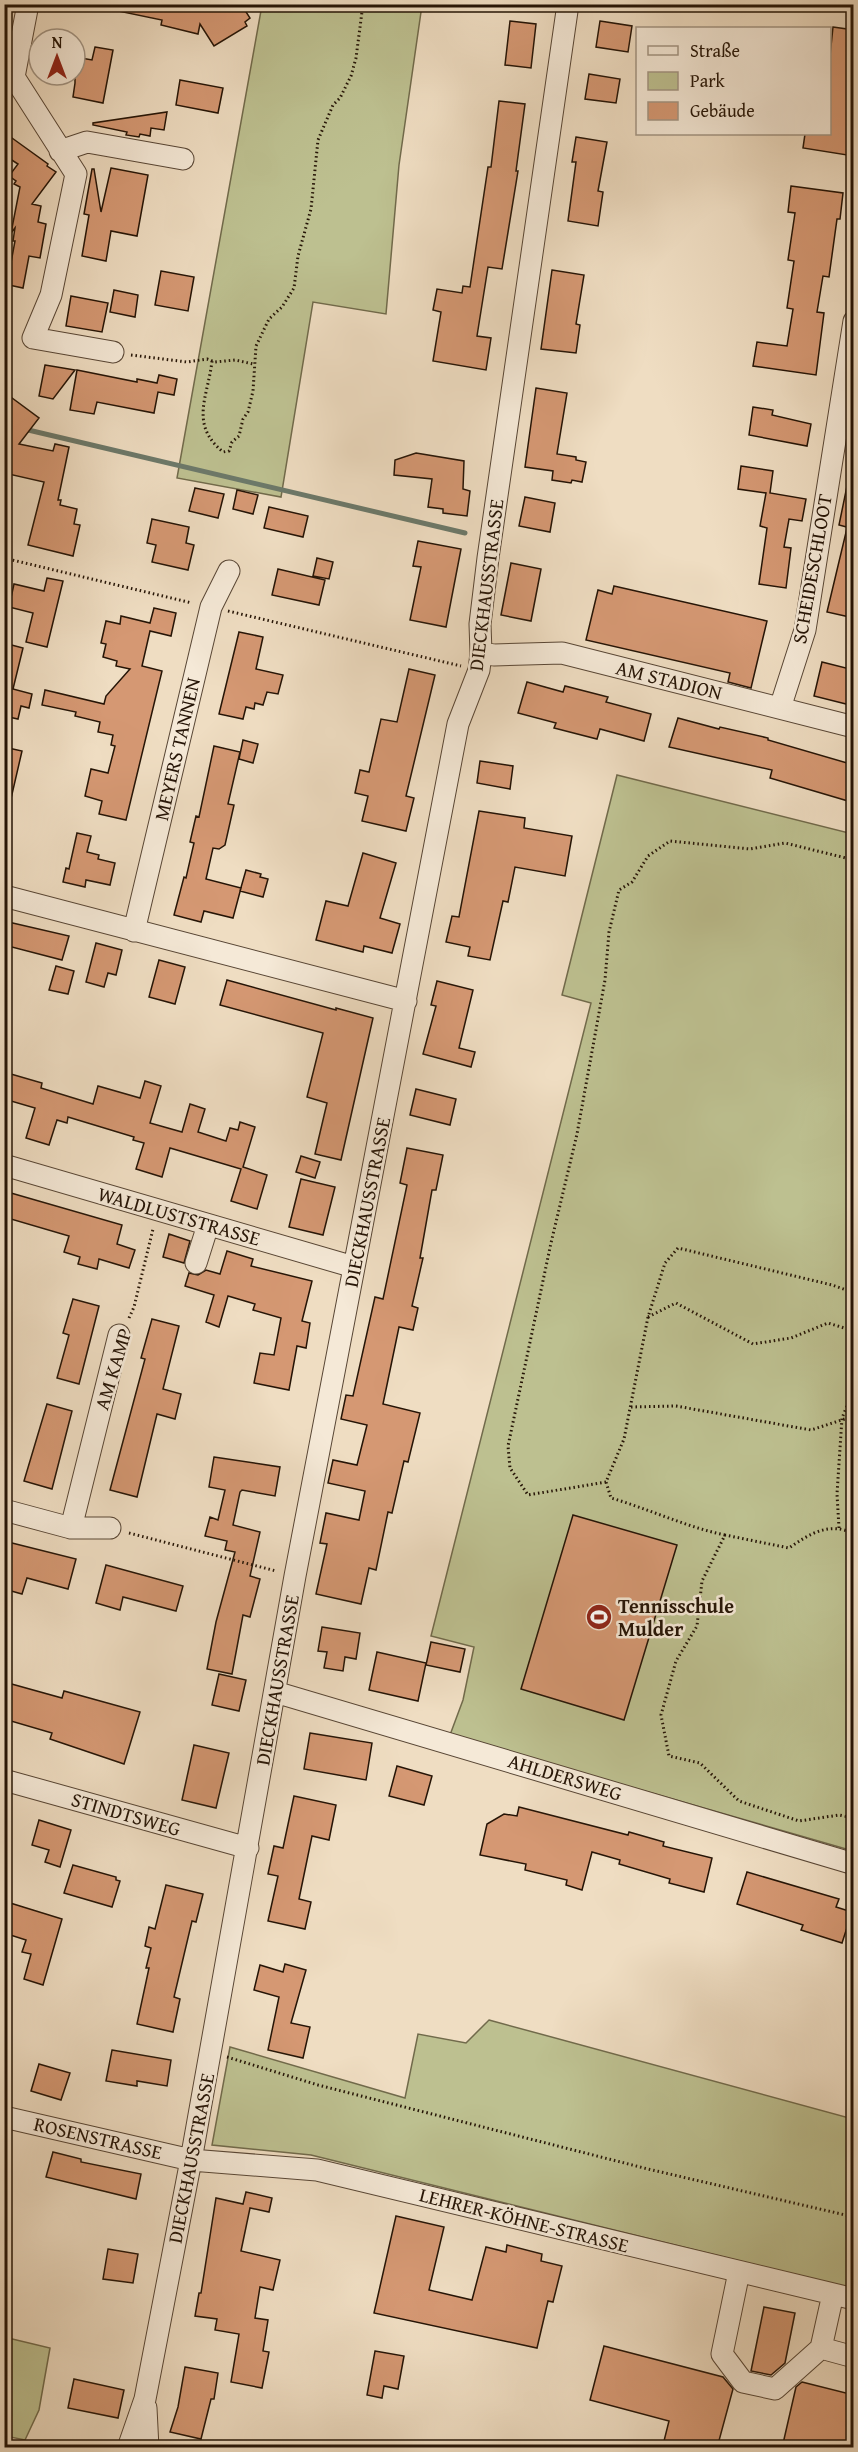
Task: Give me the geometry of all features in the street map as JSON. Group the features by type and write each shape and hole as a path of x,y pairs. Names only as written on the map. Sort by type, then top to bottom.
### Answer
{"street":[{"path":"28,4 14,77 76,174 51,295 33,338 113,352"},
{"name":"DIECKHAUSSTRASSE","path":"128,2448 146,2399 248,1848 295,1576 458,724 480,662 480,624 488,558 568,4"},
{"path":"60,151 87,142 183,159"},
{"name":"SCHEIDESCHLOOT","path":"780,708 805,630 854,321"},
{"name":"MEYERS TANNEN","path":"134,931 211,608 229,571"},
{"name":"AM STADION","path":"480,662 494,655 562,653 854,727"},
{"path":"4,896 406,1001"},
{"name":"WALDLUSTSTRASSE","path":"4,1165 354,1267"},
{"path":"196,1263 208,1225"},
{"name":"AM KAMP","path":"70,1528 119,1335"},
{"path":"4,1510 70,1528 110,1528"},
{"name":"AHLDERSWEG","path":"275,1692 854,1864"},
{"name":"STINDTSWEG","path":"4,1780 248,1848"},
{"name":"ROSENSTRASSE","path":"4,2116 191,2160"},
{"name":"LEHRER-KÖHNE-STRASSE","path":"191,2160 317,2170 844,2297"},
{"path":"739,2272 722,2354 743,2382 775,2389 821,2348 844,2297"},
{"path":"821,2348 854,2357"},
{"name":"DIECKHAUSSTRASSE","path":"146,2399 148,2448"}],"path":[{"path":"212,361 202,408 204,430 212,443 223,452 229,451 232,442 239,436 243,418 248,412 253,391 256,346 263,329 269,318 289,298 294,288 298,256 311,208 318,140 333,105 340,98 351,76 356,58 363,4"},
{"path":"113,352 187,362 207,359 212,361 235,360 253,364"},
{"path":"4,558 211,608 480,662"},
{"path":"606,1482 528,1495 510,1468 508,1446 551,1243 577,1134 605,980 609,932 619,890 632,882 648,856 670,841 750,849 785,843 854,860"},
{"name":"AM KAMP","path":"119,1335 134,1307 158,1210"},
{"path":"854,1287 852,1292 832,1285 678,1248 665,1263 648,1317 624,1439 606,1482 611,1498 652,1510 705,1531 789,1548 813,1531 838,1528 854,1534"},
{"path":"648,1317 676,1303 753,1344 791,1338 828,1323 854,1331"},
{"path":"838,1528 837,1494 842,1418 854,1389"},
{"path":"632,1407 676,1406 811,1430 842,1418 854,1416"},
{"path":"110,1528 295,1576"},
{"path":"725,1535 702,1581 697,1626 676,1660 661,1715 669,1756 700,1763 740,1801 799,1821 838,1815 854,1818"},
{"path":"211,2052 318,2085 648,2169 854,2217"},
{"path":"4,2441 33,2448"}],"green space":[{"path":"262,5 422,5 399,165 386,314 313,302 281,497 177,478"},
{"path":"617,775 853,834 853,1851 450,1735 463,1700 474,1647 431,1636 591,1003 562,995"},
{"path":"489,2020 853,2119 853,2289 311,2155 212,2145 230,2047 405,2098 418,2034 466,2043"},
{"path":"4,2337 50,2348 39,2410 25,2440 5,2436"}],"building":[{"path":"118,4 211,6 241,4 250,18 245,22 247,26 214,46 200,24 198,34 161,25 162,20 118,11"},
{"path":"510,21 536,24 531,68 505,65"},
{"path":"600,21 632,26 628,52 596,47"},
{"path":"833,27 854,30 854,117 847,155 803,148 805,135 831,135"},
{"path":"95,47 113,50 103,103 73,97 74,87 87,87 87,59 92,60"},
{"path":"589,74 620,79 616,103 585,99"},
{"path":"180,80 223,88 218,113 176,105"},
{"path":"499,101 525,104 516,171 518,171 502,269 488,267 477,336 491,338 486,370 433,361 441,312 433,310 437,289 462,293 463,286 470,287 488,167 491,167"},
{"path":"167,112 164,130 151,128 150,136 126,135 127,132 93,125 93,123"},
{"path":"576,137 607,142 598,191 603,192 598,226 568,221 576,162 572,162"},
{"path":"12,138 56,172 32,204 41,206 38,222 46,224 40,258 29,256 23,288 4,284 4,267 10,268 15,241 13,241 15,228 11,233 20,187 14,184 16,181 9,176 18,164 4,155 4,149"},
{"path":"111,168 148,175 137,236 111,231 106,261 82,256 89,215 84,214 92,169 94,169 101,212"},
{"path":"791,186 843,193 829,277 823,276 817,312 824,313 816,375 753,366 757,342 787,346 793,309 787,308 794,261 788,260 795,213 788,212"},
{"path":"552,270 584,275 576,324 580,325 576,353 541,349"},
{"path":"161,271 194,277 188,311 155,305"},
{"path":"114,290 138,295 135,317 110,312"},
{"path":"71,296 108,303 102,332 66,326"},
{"path":"45,365 75,370 53,399 39,396"},
{"path":"77,370 137,382 137,379 157,383 159,375 177,379 174,395 158,392 154,413 97,402 94,414 70,410"},
{"path":"536,388 567,393 557,454 576,457 576,460 586,462 582,482 552,480 553,471 525,467"},
{"path":"4,392 39,418 19,444 53,451 55,444 69,447 58,500 61,500 60,505 77,509 74,524 80,525 73,556 28,545 44,482 4,473"},
{"path":"753,407 773,410 772,415 811,424 807,446 749,435"},
{"path":"416,453 464,461 463,489 470,491 467,516 443,513 443,509 428,507 432,479 394,475 395,460"},
{"path":"741,466 773,471 770,493 806,499 802,521 789,519 784,547 791,548 786,588 759,584 767,528 760,526 766,493 738,489"},
{"path":"847,486 854,486 854,529 839,525"},
{"path":"195,488 224,494 218,518 189,511"},
{"path":"237,490 258,495 253,514 233,509"},
{"path":"525,497 555,503 550,532 519,526"},
{"path":"269,507 308,516 303,537 264,528"},
{"path":"152,519 189,527 186,543 194,545 188,570 152,562 156,545 147,543"},
{"path":"847,528 854,529 854,618 827,612"},
{"path":"418,541 461,549 446,627 410,620 421,567 413,566"},
{"path":"317,558 333,562 329,579 313,576"},
{"path":"511,563 541,569 531,621 501,615"},
{"path":"278,569 325,580 319,605 272,595"},
{"path":"47,578 63,581 47,647 26,642 33,613 9,607 14,584 44,591"},
{"path":"614,586 767,621 751,688 728,682 730,673 586,640 598,590 612,594"},
{"path":"154,608 176,613 171,636 150,631 142,666 162,671 126,820 99,814 102,801 85,796 91,769 108,773 115,746 111,745 113,735 98,732 100,722 75,716 76,712 42,705 45,690 104,704 106,696 130,669 116,666 117,661 103,657 106,644 101,643 106,621 120,624 121,616 150,623"},
{"path":"239,632 263,637 256,669 283,675 278,694 267,692 263,705 255,703 254,709 246,707 243,719 219,714"},
{"path":"4,643 23,648 13,689 32,694 29,708 21,706 18,719 4,716"},
{"path":"822,662 854,670 854,706 814,696"},
{"path":"409,669 435,675 406,796 414,798 406,831 362,821 368,796 355,793 360,770 369,772 381,719 397,722"},
{"path":"527,682 563,692 565,686 608,697 606,702 651,714 644,741 600,729 597,739 554,728 556,723 518,713"},
{"path":"678,718 719,729 720,727 768,738 768,740 854,765 854,781 848,801 770,778 772,770 669,747"},
{"path":"243,740 258,744 253,763 239,759"},
{"path":"214,746 240,752 228,804 234,805 225,845 219,849 213,848 206,879 241,888 233,918 204,911 201,922 174,915 184,877 186,878 194,843 190,842 196,816 199,817"},
{"path":"4,747 22,751 10,803 4,802"},
{"path":"480,761 513,766 510,789 477,783"},
{"path":"479,811 525,818 524,828 572,836 565,876 515,867 508,902 503,901 490,960 468,956 470,947 446,942 452,916 459,917"},
{"path":"77,833 91,836 87,852 99,855 98,859 115,863 110,885 86,880 85,887 63,882 66,868 69,869"},
{"path":"363,853 396,863 380,918 400,924 392,953 364,946 363,952 316,940 326,901 348,906"},
{"path":"246,870 261,874 260,877 268,879 263,897 240,891"},
{"path":"4,921 69,936 62,960 4,945"},
{"path":"96,943 122,950 116,975 108,973 104,987 86,982"},
{"path":"159,960 185,967 175,1004 149,997"},
{"path":"56,966 74,971 68,994 49,990"},
{"path":"227,980 373,1018 341,1160 315,1154 327,1103 307,1097 323,1033 220,1005"},
{"path":"437,981 473,990 459,1048 475,1052 471,1067 423,1054 436,1006 431,1005"},
{"path":"4,1072 42,1083 41,1088 93,1104 98,1086 140,1098 145,1081 161,1086 150,1123 182,1132 190,1104 205,1109 198,1132 226,1141 230,1128 238,1130 240,1122 255,1127 243,1167 267,1175 257,1209 231,1201 241,1169 170,1148 162,1177 136,1169 144,1143 133,1140 134,1137 68,1117 67,1123 57,1120 49,1145 26,1138 35,1108 4,1099"},
{"path":"416,1089 456,1099 450,1125 410,1115"},
{"path":"407,1148 443,1155 436,1190 432,1190 420,1258 423,1258 412,1306 418,1308 413,1330 399,1327 383,1404 420,1413 408,1462 404,1461 392,1513 388,1512 376,1570 369,1568 361,1604 316,1594 327,1544 320,1543 326,1513 359,1520 365,1491 328,1483 333,1460 357,1465 367,1425 341,1419 346,1395 353,1396 375,1297 383,1299 407,1185 400,1183"},
{"path":"301,1156 320,1162 315,1178 296,1172"},
{"path":"301,1179 335,1187 323,1235 289,1227"},
{"path":"4,1191 122,1225 117,1244 135,1250 129,1268 99,1259 97,1269 78,1264 80,1257 64,1252 69,1236 4,1217"},
{"path":"169,1234 190,1241 184,1263 163,1257"},
{"path":"227,1251 253,1259 251,1266 312,1281 302,1321 310,1323 306,1348 297,1346 289,1390 254,1383 260,1353 274,1355 281,1318 253,1310 255,1304 228,1296 219,1327 206,1322 214,1295 185,1286 189,1273 198,1275 206,1270 220,1274"},
{"path":"73,1299 99,1306 79,1384 57,1378 69,1335 63,1333"},
{"path":"152,1319 179,1326 163,1389 181,1394 175,1419 157,1414 137,1497 110,1490 145,1359 141,1358"},
{"path":"47,1404 72,1411 52,1489 24,1481"},
{"path":"214,1457 280,1467 275,1496 242,1490 240,1492 233,1525 260,1532 250,1576 260,1579 250,1617 243,1615 232,1674 207,1669 216,1622 235,1552 225,1550 227,1541 205,1536 210,1517 218,1520 225,1490 209,1487"},
{"name":"Tennisschule Mulder","path":"573,1515 677,1545 624,1720 521,1689"},
{"path":"4,1541 76,1559 68,1589 27,1578 22,1594 4,1589"},
{"path":"106,1565 183,1586 176,1611 123,1597 120,1610 96,1603"},
{"path":"322,1627 360,1633 356,1659 345,1657 343,1671 324,1668 327,1652 318,1651"},
{"path":"431,1642 465,1649 460,1672 426,1665"},
{"path":"377,1652 426,1663 418,1701 369,1690"},
{"path":"219,1674 246,1680 239,1711 212,1705"},
{"path":"8,1683 62,1698 64,1691 140,1712 124,1764 50,1739 52,1733 4,1719 4,1696"},
{"path":"310,1733 372,1743 366,1780 304,1769"},
{"path":"194,1745 229,1753 216,1808 182,1800"},
{"path":"397,1766 432,1776 424,1805 389,1796"},
{"path":"294,1796 336,1805 329,1840 312,1836 299,1899 311,1902 305,1929 268,1921 278,1876 268,1874 274,1846 283,1848"},
{"path":"519,1807 628,1835 629,1832 664,1842 663,1846 712,1858 704,1892 669,1883 670,1879 619,1864 620,1860 592,1852 582,1890 566,1885 567,1880 525,1870 526,1864 480,1855 487,1824 504,1814 517,1816"},
{"path":"39,1820 71,1830 60,1867 45,1862 49,1850 32,1845"},
{"path":"73,1865 116,1877 116,1880 120,1881 112,1907 64,1893"},
{"path":"747,1872 839,1899 836,1907 852,1912 842,1943 801,1930 803,1925 737,1904"},
{"path":"166,1885 203,1894 196,1922 192,1921 174,1997 180,1999 173,2032 137,2024 149,1968 146,1968 151,1948 145,1946 149,1927 155,1929"},
{"path":"7,1902 62,1919 43,1985 24,1979 31,1954 22,1952 26,1940 4,1933 4,1910"},
{"path":"285,1964 306,1970 291,2023 310,2027 303,2058 268,2050 279,1997 254,1990 260,1965 283,1972"},
{"path":"112,2050 171,2060 167,2086 137,2081 137,2086 106,2081"},
{"path":"39,2064 70,2073 61,2100 31,2091"},
{"path":"53,2152 81,2159 81,2162 141,2174 136,2199 46,2177"},
{"path":"246,2192 272,2198 269,2212 250,2208 241,2251 280,2260 273,2290 260,2287 255,2318 268,2320 263,2351 269,2352 262,2388 231,2382 239,2334 215,2330 217,2319 195,2316 199,2293 201,2293 216,2198 243,2204"},
{"path":"396,2216 444,2227 429,2290 472,2300 486,2247 506,2252 507,2245 542,2254 541,2261 562,2266 553,2302 548,2301 537,2348 374,2313"},
{"path":"108,2249 138,2254 133,2283 103,2279"},
{"path":"764,2307 795,2313 785,2363 771,2375 751,2371"},
{"path":"604,2346 723,2377 733,2389 717,2448 671,2448 663,2445 669,2421 590,2400"},
{"path":"375,2351 404,2356 398,2389 384,2386 382,2398 367,2395"},
{"path":"185,2367 218,2373 214,2399 211,2399 201,2439 170,2432 178,2407"},
{"path":"74,2379 124,2390 118,2418 68,2408"},
{"path":"802,2382 854,2395 854,2448 782,2448 796,2387"}],"waterway":[{"path":"24,429 465,533"}],"place":[{"name":"Tennisschule Mulder","path":"599,1617"}]}
